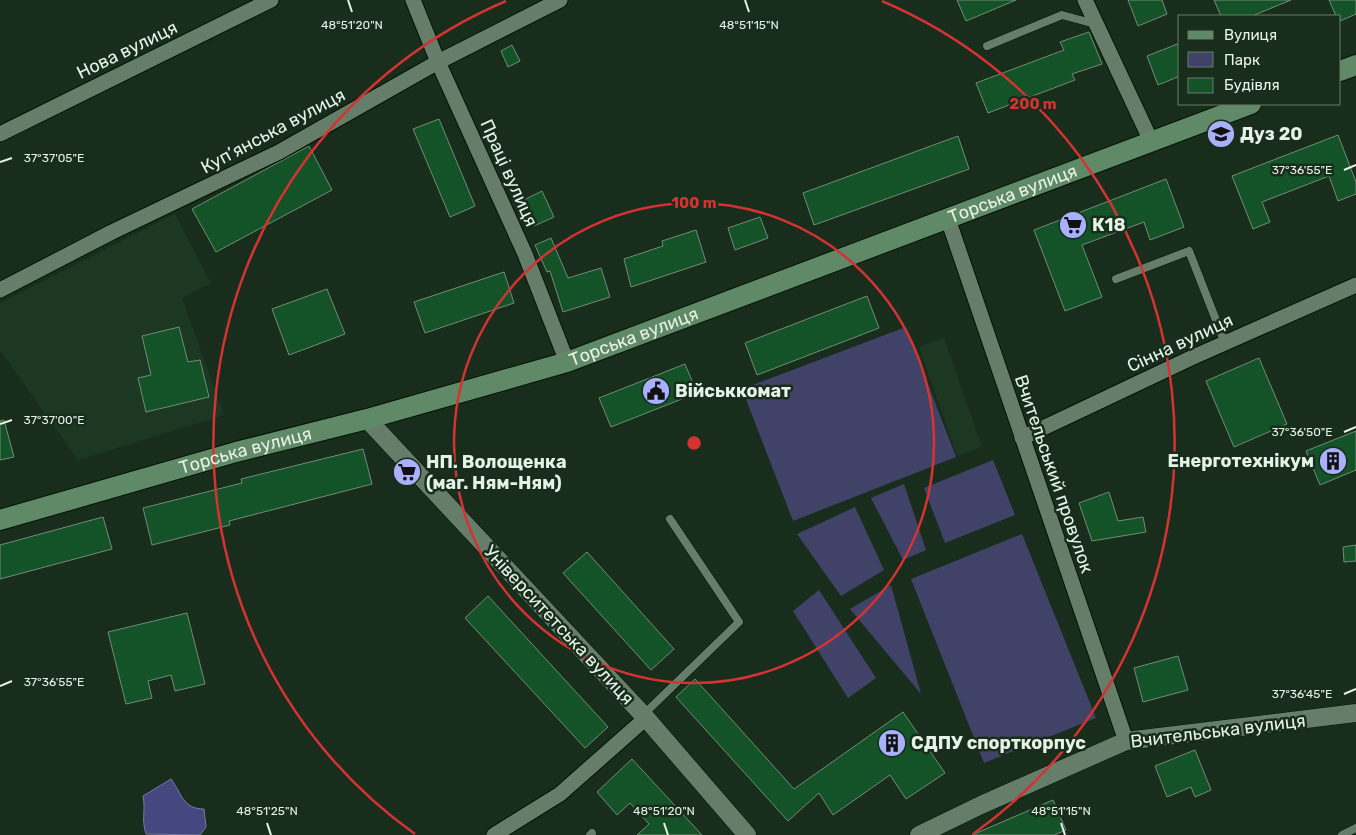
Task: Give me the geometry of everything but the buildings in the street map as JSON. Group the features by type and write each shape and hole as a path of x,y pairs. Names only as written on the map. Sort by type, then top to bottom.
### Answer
{"main road":[{"path":"1341,71 1356,64"},
{"name":"Торська вулиця","path":"0,520 236,452 367,418 567,362 1248,105"}],"street":[{"name":"Нова вулиця","path":"0,134 272,0"},
{"name":"Праці вулиця","path":"413,0 438,62 525,254 567,362"},
{"name":"Куп’янська вулиця","path":"0,290 112,232 279,152 438,62 560,0"},
{"path":"1085,0 1152,141"},
{"name":"Вчительський провулок","path":"948,218 1126,741"},
{"name":"Сінна вулиця","path":"1022,438 1356,284"},
{"name":"Університетська вулиця","path":"367,418 644,716 747,835"},
{"name":"Вчительська вулиця","path":"919,835 981,805 1126,741 1356,713"},
{"path":"494,835 560,794 644,716"}],"lane":[{"path":"987,46 1062,15 1097,24"},
{"path":"1116,280 1189,251 1225,343"},
{"path":"644,716 739,622 670,519"},
{"path":"1342,835 1356,828"}],"shaded area":[{"path":"175,214 211,283 182,298 224,415 78,460 0,350 0,303"},
{"path":"944,338 982,447 957,456 919,347"},
{"path":"171,779 187,803 204,809 206,827 200,835 146,834 143,796"}],"green space":[{"path":"906,327 956,457 793,521 742,389"},
{"path":"993,460 1015,515 945,543 924,488"},
{"path":"904,484 926,550 903,560 871,498"},
{"path":"855,507 884,570 841,596 797,534"},
{"path":"1022,534 1096,718 984,763 911,579"},
{"path":"891,585 921,694 850,609"},
{"path":"819,590 876,678 848,698 793,611"}],"place":[{"name":"Дуз 20","path":"1221,134"},
{"name":"К18","path":"1073,225"},
{"name":"Військкомат","path":"656,391"},
{"name":"Енерготехнікум","path":"1333,461"},
{"name":"НП. Волощенка (маг. Ням-Ням)","path":"407,472"},
{"name":"СДПУ спорткорпус","path":"892,743"}]}
